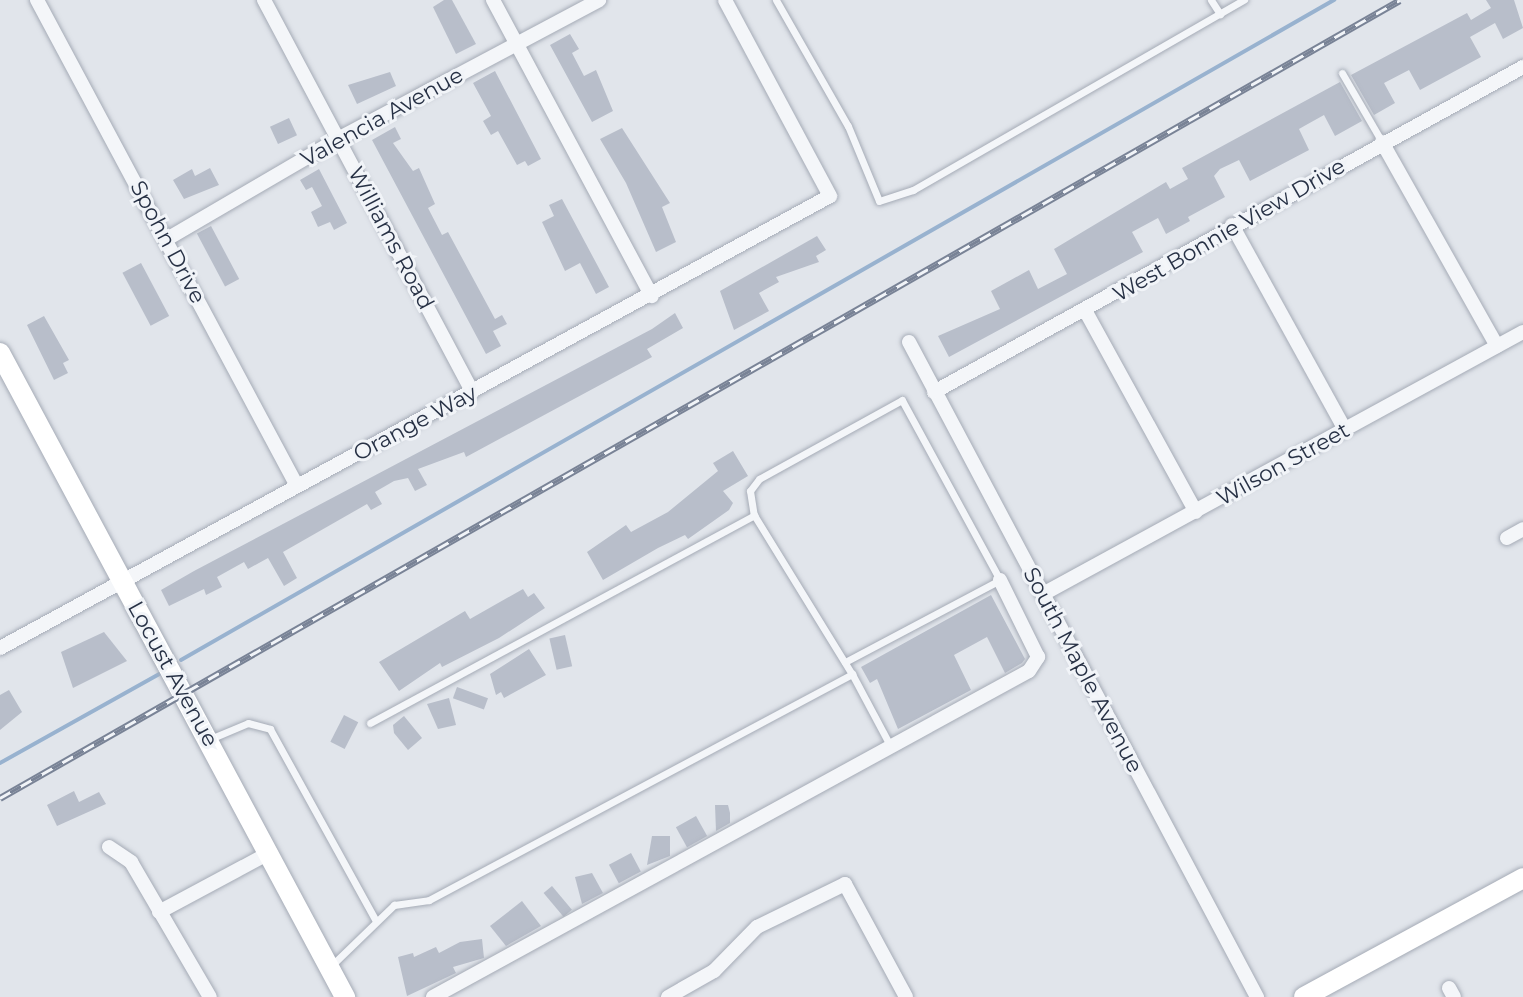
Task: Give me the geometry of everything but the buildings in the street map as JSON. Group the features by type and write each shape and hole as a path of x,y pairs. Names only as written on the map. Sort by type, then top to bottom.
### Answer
{"street":[{"name":"Spohn Drive","path":"37,0 297,486"},
{"name":"Williams Road","path":"264,0 472,392"},
{"path":"493,0 652,296"},
{"name":"Valencia Avenue","path":"167,239 338,139 599,0"},
{"name":"Orange Way","path":"0,648 652,296 830,196 725,0"},
{"name":"West Bonnie View Drive","path":"934,392 1086,312 1232,225 1523,67"},
{"path":"1382,142 1497,346"},
{"path":"1232,225 1345,430"},
{"path":"1086,312 1196,512"},
{"name":"Wilson Street","path":"1043,594 1523,332"},
{"name":"South Maple Avenue","path":"909,342 1257,997"},
{"name":"Locust Avenue","path":"0,353 210,739 345,997"},
{"path":"1507,538 1523,529"},
{"path":"433,997 892,749 1034,667 1036,653 1000,580"},
{"path":"109,847 131,862 208,997"},
{"path":"159,912 269,853"},
{"path":"1304,997 1523,878"},
{"path":"668,997 714,971 757,927 845,884 906,997"}],"lane":[{"path":"776,0 848,126 879,201 913,190 1244,0"},
{"path":"1211,0 1220,14"},
{"path":"1342,73 1382,142"},
{"path":"845,662 1000,580 902,400 759,479 750,491 754,515 845,662 892,749"},
{"path":"370,723 754,515"},
{"path":"329,968 394,905 429,900 852,674"},
{"path":"210,739 248,723 270,729 376,921"}],"waterway":[{"path":"181,660 1334,0"},
{"path":"0,763 161,673"}],"railway":[{"path":"0,798 1400,0"}]}
